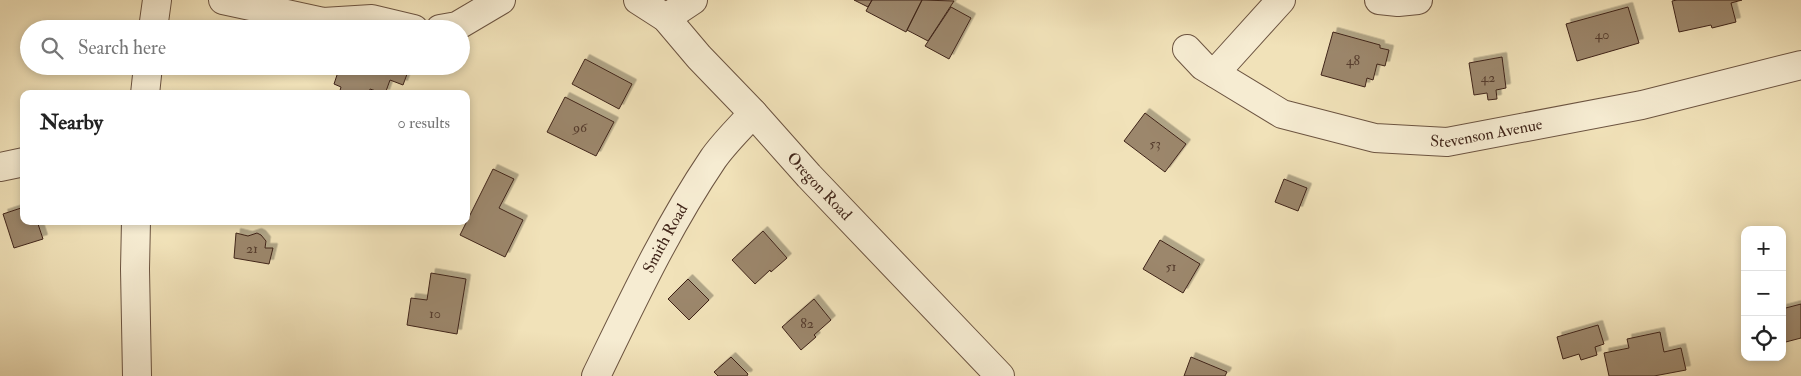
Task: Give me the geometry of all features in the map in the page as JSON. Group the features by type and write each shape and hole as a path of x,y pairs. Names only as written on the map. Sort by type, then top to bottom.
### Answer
{"street":[{"path":"154,20 157,0"},
{"path":"223,0 314,20"},
{"path":"467,20 501,0"},
{"name":"Oregon Road","path":"638,0 666,18 698,57 809,176 1000,376"},
{"path":"666,18 693,0"},
{"path":"1215,73 1281,0"},
{"path":"1379,0 1398,2 1418,0"},
{"path":"356,20 376,20"},
{"name":"Stevenson Avenue","path":"1187,49 1203,66 1282,114 1375,138 1447,142 1642,105 1801,64"},
{"path":"145,90 147,75"},
{"name":"Smith Road","path":"596,376 663,241 714,157 752,113"},
{"path":"0,167 20,163"},
{"path":"136,225 137,376"}],"building":[{"path":"854,0 872,0 868,7"},
{"path":"872,0 922,0 906,32 866,11"},
{"path":"922,0 954,1 928,41 907,30"},
{"path":"1742,0 1731,3 1736,22 1712,28 1711,25 1679,32 1672,1"},
{"path":"951,7 971,18 949,59 925,46"},
{"path":"1628,7 1639,43 1577,61 1566,24"},
{"path":"1333,32 1380,45 1380,48 1389,50 1385,66 1377,64 1373,80 1367,78 1365,87 1321,75"},
{"path":"1502,57 1506,88 1496,90 1497,99 1488,100 1487,93 1474,95 1469,63"},
{"path":"585,59 632,84 619,109 572,84"},
{"path":"337,75 407,75 403,85 390,80 386,90 340,90 341,87 334,84"},
{"path":"565,97 614,122 596,156 547,132"},
{"path":"1145,113 1186,144 1165,172 1124,141"},
{"path":"493,169 514,179 499,208 523,220 505,257 460,235 465,225 470,225 470,215"},
{"path":"1284,179 1307,188 1298,211 1275,202"},
{"path":"20,208 20,225 38,225 43,239 14,248 3,214"},
{"path":"763,231 787,258 755,284 732,260"},
{"path":"236,233 248,236 257,233 261,235 266,241 265,248 273,248 269,264 234,258"},
{"path":"1160,240 1200,264 1183,293 1143,269"},
{"path":"431,273 466,279 457,334 407,325 411,298 427,300"},
{"path":"688,279 709,300 689,320 668,299"},
{"path":"814,299 831,320 801,350 782,327"},
{"path":"1801,304 1801,338 1786,342 1786,316 1786,308"},
{"path":"1598,325 1604,344 1595,347 1597,355 1581,360 1579,354 1563,359 1557,337"},
{"path":"1660,332 1664,352 1681,348 1686,370 1654,376 1609,376 1604,353 1629,348 1627,339"},
{"path":"731,357 748,374 747,376 718,376 714,372"},
{"path":"1191,357 1227,372 1225,376 1184,376"}]}
